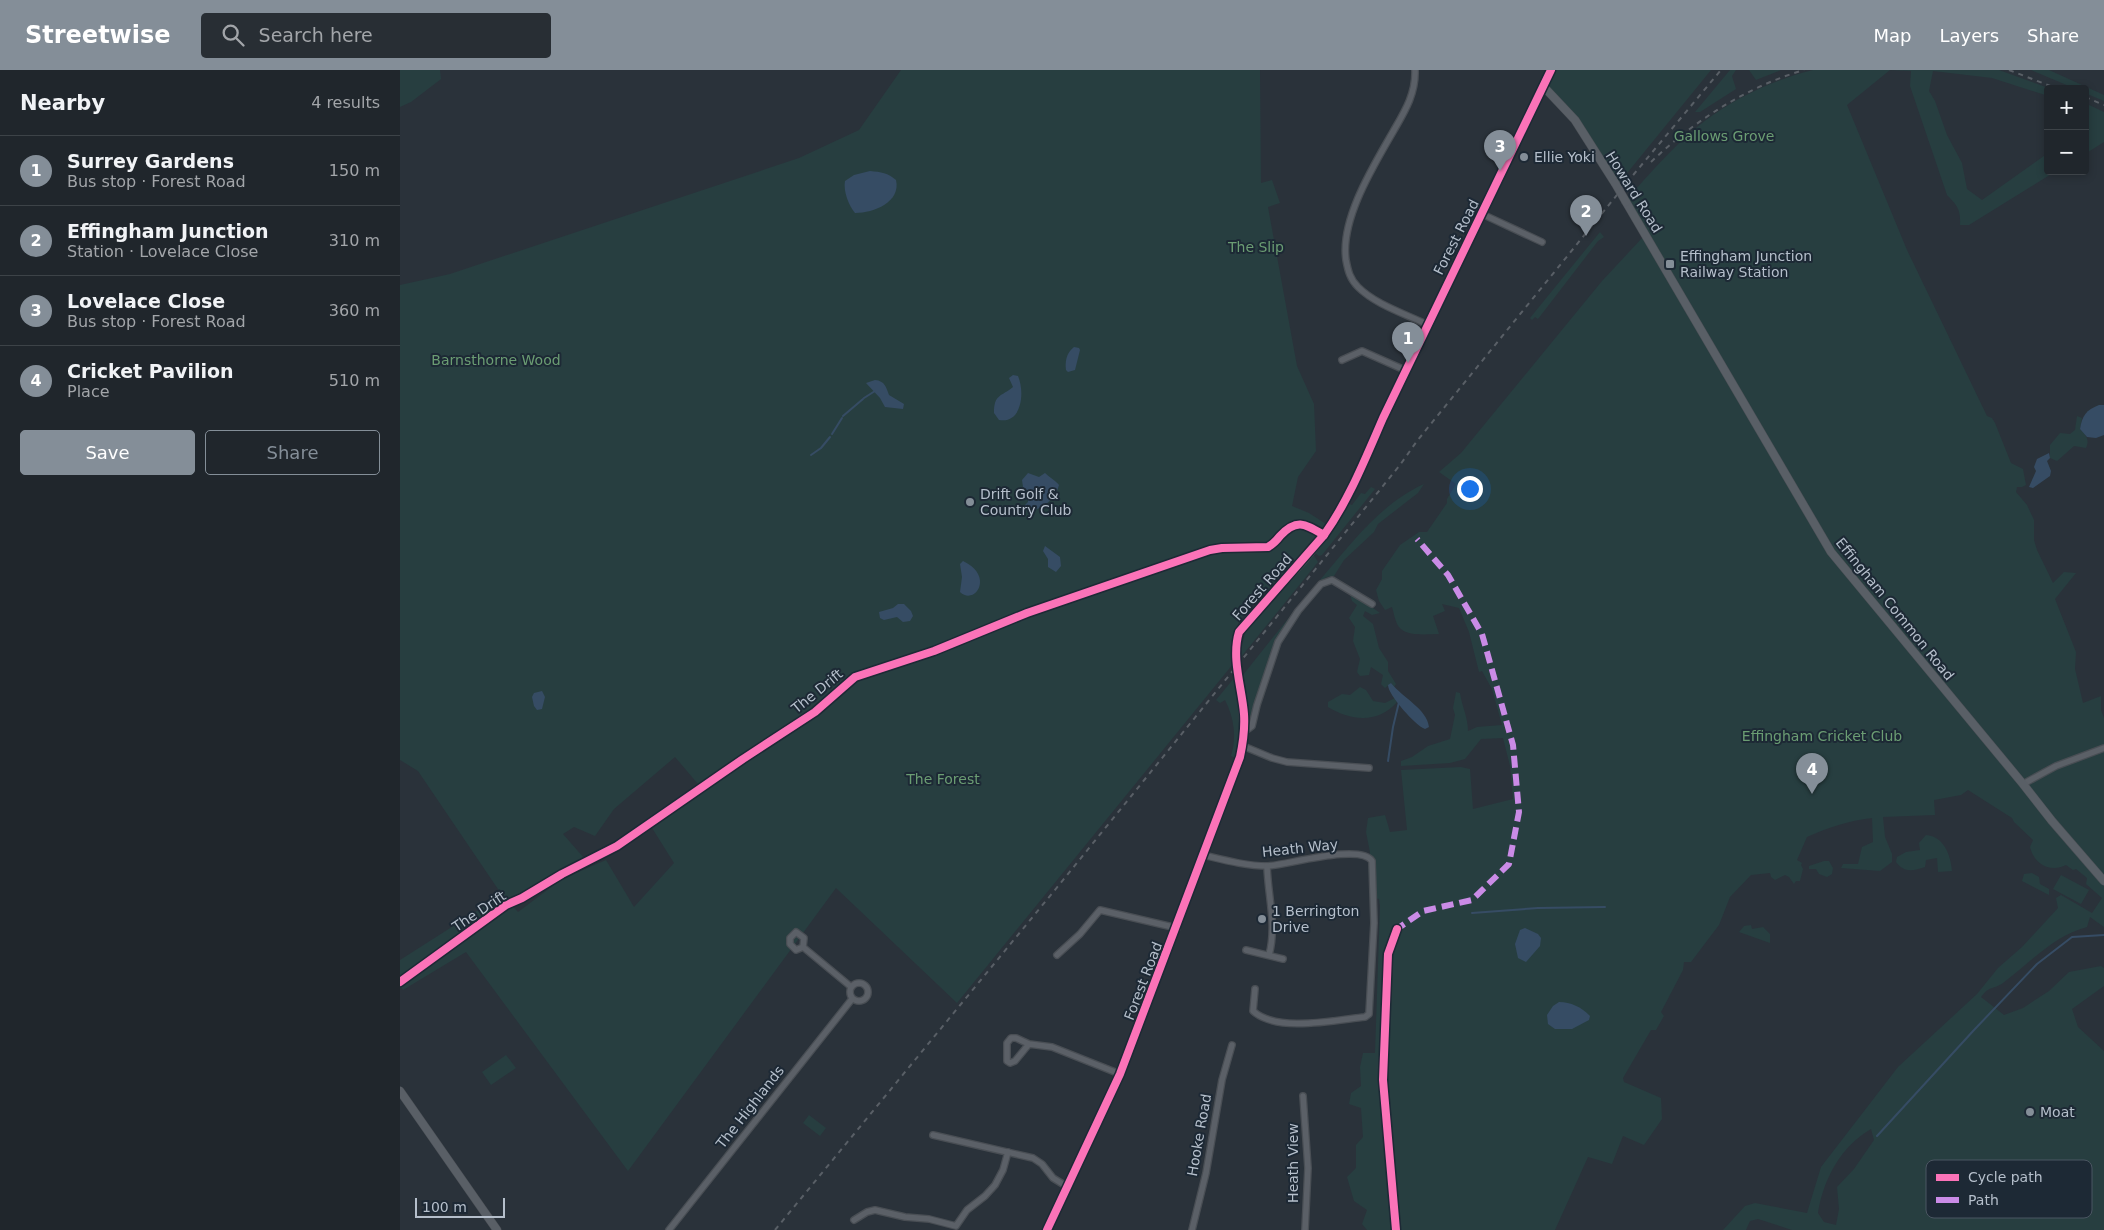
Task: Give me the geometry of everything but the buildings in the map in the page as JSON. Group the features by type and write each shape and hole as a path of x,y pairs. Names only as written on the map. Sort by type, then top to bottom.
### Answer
{"street":[{"path":"1415,70 1410,102 1377,160 1349,224 1346,235 1346,256 1352,279 1360,289 1379,301 1428,324"},
{"name":"Forest Road","path":"1047,1230 1120,1074 1224,804 1243,746 1242,700 1237,659 1239,632 1324,535 1334,519 1362,467 1383,418 1551,70"},
{"name":"Howard Road","path":"1543,86 1575,120 1655,250"},
{"path":"1538,96 1555,100"},
{"path":"1482,214 1542,242"},
{"name":"Effingham Common Road","path":"1655,250 1831,552 2052,821 2104,881"},
{"path":"1342,360 1362,351 1407,371"},
{"name":"The Drift","path":"400,982 506,905 617,846 815,712 855,677 934,651 1028,613 1210,550 1268,547 1290,526 1297,524 1309,527 1324,535"},
{"path":"1244,732 1252,726 1278,642 1298,611 1321,584 1332,580 1372,604"},
{"path":"1243,746 1287,762 1369,768"},
{"path":"2023,784 2056,766 2104,748"},
{"name":"Heath Way","path":"1203,855 1235,863 1267,866 1315,857 1340,855 1365,855 1371,859 1374,923 1370,1012 1365,1017 1295,1024 1278,1022 1253,1011 1255,989"},
{"path":"1267,866 1268,891 1273,914 1273,939 1269,955"},
{"path":"1057,955 1086,928 1100,910 1177,928"},
{"name":"The Highlands","path":"669,1230 852,999 856,1001 863,1000 868,994 865,984 861,982 850,986 804,947"},
{"path":"1246,950 1283,959"},
{"path":"850,986 852,999"},
{"path":"1029,1044 1015,1061 1010,1063 1007,1061 1006,1045 1010,1039 1016,1038 1029,1044 1058,1049 1120,1074"},
{"name":"Hooke Road","path":"1192,1230 1206,1173 1222,1080 1232,1045"},
{"path":"400,1091 497,1230"},
{"name":"Heath View","path":"1303,1096 1308,1168 1305,1230"},
{"path":"933,1135 1008,1152 1040,1162 1053,1178 1066,1186"},
{"path":"854,1220 867,1212 875,1210 904,1217 929,1219 956,1226 967,1210 985,1196 995,1184 1008,1152"}],"green space":[{"path":"400,70 440,70 441,79 411,102 400,107"},
{"path":"901,70 1260,70 1261,183 1272,180 1280,203 1268,207 1297,366 1314,404 1316,451 1298,477 1292,506 1309,513 1326,524 1239,622 1233,637 1233,664 957,1003 836,888 628,1171 466,952 403,990 400,986 400,960 502,895 418,771 400,760 400,285 450,274 799,158 859,130","holes":["675,757 704,791 652,828 674,863 634,907 606,860 562,879 518,912 507,900 584,858 563,834 574,827 595,836 614,809"]},
{"name":"Gallows Grove","path":"1554,70 1711,70 1619,183 1568,107 1550,88 1549,83"},
{"path":"1730,70 1736,70 1732,76 1736,89 1700,112 1695,112"},
{"path":"1749,70 1781,70 1756,80"},
{"name":"Effingham Cricket Club","path":"1813,70 1890,70 1847,105 1907,250 1987,416 1992,418 1995,423 2011,463 2023,469 2026,485 2017,487 2016,492 2027,505 2034,520 2034,540 2037,550 2053,583 2064,572 2076,573 2055,599 2076,652 2075,669 2083,703 2101,696 2101,710 2104,718 2104,927 2090,917 2087,927 2053,943 2003,983 1989,989 1981,997 2004,1015 2023,1008 2049,991 2069,972 2101,966 2104,968 2104,986 2072,1009 2078,1027 2104,1051 2104,1230 1792,1230 1758,1219 1750,1221 1746,1230 1723,1230 1745,1206 1755,1203 1807,1213 1821,1167 1898,1067 1977,994 1998,968 2022,947 2058,908 2056,898 2061,895 2092,913 2102,898 2086,884 2087,878 2076,869 2073,870 2066,865 2054,868 2039,862 2030,847 2033,840 2012,818 1968,790 1961,795 1934,800 1935,815 1883,817 1885,837 1892,854 1892,862 1880,871 1841,868 1843,864 1858,864 1862,847 1873,842 1872,818 1863,819 1823,830 1807,837 1797,860 1802,863 1803,869 1800,881 1796,881 1794,884 1785,875 1775,880 1771,877 1770,873 1751,875 1730,897 1719,925 1691,962 1684,962 1683,970 1661,1012 1664,1016 1656,1030 1651,1030 1623,1078 1624,1082 1661,1098 1662,1119 1644,1145 1623,1136 1612,1164 1588,1157 1555,1230 1367,1230 1362,1224 1367,1210 1354,1201 1347,1177 1356,1168 1356,1145 1363,1137 1361,1108 1349,1104 1351,1093 1361,1086 1360,1067 1363,1053 1375,1053 1380,906 1379,899 1370,896 1368,863 1370,852 1366,832 1368,818 1385,815 1390,832 1407,830 1401,770 1461,767 1470,769 1473,809 1513,799 1510,766 1503,738 1481,739 1465,759 1450,763 1401,766 1401,761 1412,757 1428,746 1450,739 1455,715 1453,708 1456,692 1460,693 1468,731 1477,727 1502,725 1492,689 1482,671 1479,672 1469,632 1459,608 1442,604 1445,611 1433,616 1439,634 1417,634 1402,630 1398,625 1392,607 1385,610 1379,601 1376,590 1382,579 1382,571 1400,545 1419,532 1427,532 1447,503 1447,499 1456,484 1439,472 1461,453 1602,281 1643,237 1628,198 1675,147 1706,120 1743,96","holes":["1871,1129 1874,1140 1854,1169 1837,1187 1839,1209 1836,1225 1824,1222 1818,1213 1820,1201 1829,1176 1842,1154 1860,1136"]},
{"path":"1890,70 1999,70 2044,86 2044,95 1992,78 1933,71 1929,91 1935,101 1947,135 1962,163 1967,189 1982,200 2044,156 2044,175 2050,175 1969,225 1960,225 1959,212 1956,205 1947,195 1910,86 1911,71"},
{"path":"2031,70 2049,70 2082,85 2067,85"},
{"path":"2089,88 2104,95 2104,101 2089,95"},
{"path":"2089,105 2104,112 2104,142 2089,151"},
{"path":"1600,232 1604,237 1598,241 1538,319 1535,317 1532,320 1530,318"},
{"path":"2077,416 2082,418 2080,429 2087,438 2086,448 2074,446 2057,461 2050,458 2050,445 2060,433 2070,434 2075,430"},
{"path":"1424,484 1418,493 1378,524 1374,532 1344,560 1334,576 1327,577 1317,585 1278,637 1249,725 1247,726 1246,688 1243,675 1304,599 1370,523 1395,501"},
{"path":"1371,487 1375,489 1322,555 1319,556 1315,553 1335,527 1346,503 1352,505 1361,493 1365,494"},
{"path":"1313,554 1318,562 1241,657 1241,649 1247,626"},
{"path":"1349,591 1380,613 1372,615 1365,611 1363,616 1373,624 1379,648 1388,662 1388,671 1396,684 1394,687 1391,683 1385,688 1381,684 1383,675 1371,667 1369,675 1360,676 1357,672 1360,659 1353,641 1355,627 1349,618 1357,605 1352,601"},
{"path":"1235,677 1241,733 1236,758 1231,756 1234,728 1231,713 1225,700 1220,703 1216,700"},
{"path":"1360,687 1366,690 1373,701 1385,703 1395,698 1397,702 1381,714 1364,718 1346,715 1328,707 1328,702 1342,694 1350,695"},
{"path":"1926,835 1938,839 1942,843 1948,853 1952,871 1938,872 1937,858 1926,860 1925,867 1913,870 1902,868 1896,862 1897,857 1906,852 1920,850 1919,843"},
{"path":"1829,861 1833,868 1832,874 1827,877 1819,874 1816,869 1809,869 1809,866"},
{"path":"2032,873 2039,877 2040,884 2049,889 2049,895 2022,881 2024,874"},
{"path":"2061,875 2089,890 2081,904 2053,889"},
{"path":"1751,925 1752,929 1763,927 1770,934 1770,943 1739,932 1744,926"},
{"path":"506,1055 516,1068 491,1085 482,1072"},
{"path":"809,1115 826,1128 820,1136 803,1123"}],"water":[{"path":"870,171 884,173 896,180 894,194 890,200 878,208 855,213 847,198 845,181 854,175"},
{"path":"1074,347 1080,350 1075,370 1068,372 1066,370 1067,358 1069,352"},
{"path":"1013,375 1018,376 1020,383 1020,406 1013,417 1007,420 999,420 994,413 995,402 1013,387 1009,378"},
{"path":"875,380 883,383 889,395 904,404 903,409 885,407 880,398 866,383"},
{"path":"2099,405 2104,405 2104,435 2096,438 2087,437 2080,429 2082,420 2088,411"},
{"path":"2049,453 2050,458 2047,461 2051,471 2050,476 2033,488 2029,487 2036,471 2034,467 2037,459"},
{"path":"1028,473 1039,477 1045,473 1059,485 1049,502 1031,511 1023,507 1028,502 1028,491 1023,487 1022,480"},
{"path":"1045,546 1060,557 1061,566 1056,572 1048,567 1048,559 1043,551"},
{"path":"963,561 973,567 980,581 976,592 971,595 960,592 962,577 960,564"},
{"path":"898,604 904,604 911,611 913,616 910,621 903,622 897,617 884,620 880,618 879,612 893,608"},
{"path":"1391,683 1419,709 1429,727 1425,729 1421,727 1403,710 1389,690 1388,685"},
{"path":"542,691 545,697 542,709 537,710 532,697 534,693"},
{"path":"1525,928 1538,934 1541,938 1540,946 1526,962 1518,958 1515,944 1520,930"},
{"path":"1559,1002 1572,1004 1583,1010 1590,1016 1589,1020 1572,1029 1555,1029 1548,1024 1547,1015 1553,1006"}],"waterway":[{"path":"864,398 875,391"},
{"path":"843,416 863,399"},
{"path":"832,434 842,418"},
{"path":"811,455 821,448 830,437"},
{"path":"1388,761 1399,702"},
{"path":"1472,913 1538,908 1605,907"},
{"path":"1877,1136 2037,964 2072,937 2104,935"}],"railway":[{"path":"775,1230 1059,885 1400,465 1417,441 1721,70"},
{"path":"1651,162 1703,119 1722,107 1762,86 1804,70"},
{"path":"2009,70 2048,85"},
{"path":"2089,99 2104,105"}],"marked path":[{"path":"1396,932 1397,929 1423,911 1472,900 1509,864 1519,812 1513,745 1482,634 1448,575 1417,539"}],"cycle path":[{"path":"1047,1230 1120,1074 1240,757 1244,736 1244,720 1236,652 1239,632 1324,535 1333,522 1356,478 1383,418 1551,70"},
{"path":"400,982 506,905 617,846 815,712 855,677 934,651 1027,613 1210,550 1268,547 1286,530 1296,525 1312,528 1324,535"},
{"path":"1396,1230 1383,1080 1388,954 1397,929"}],"place":[{"name":"Ellie Yoki","path":"1524,157"},
{"name":"Lovelace Close","path":"1500,171"},
{"name":"Effingham Junction","path":"1586,236"},
{"name":"Effingham Junction Railway Station","path":"1670,264"},
{"name":"Surrey Gardens","path":"1408,363"},
{"name":"Drift Golf & Country Club","path":"970,502"},
{"name":"Cricket Pavilion","path":"1812,794"},
{"name":"1 Berrington Drive","path":"1262,919"},
{"name":"Moat","path":"2030,1112"}],"park label":[{"name":"The Slip","path":"1256,247"},
{"name":"Barnsthorne Wood","path":"496,360"},
{"name":"The Forest","path":"943,779"}]}
